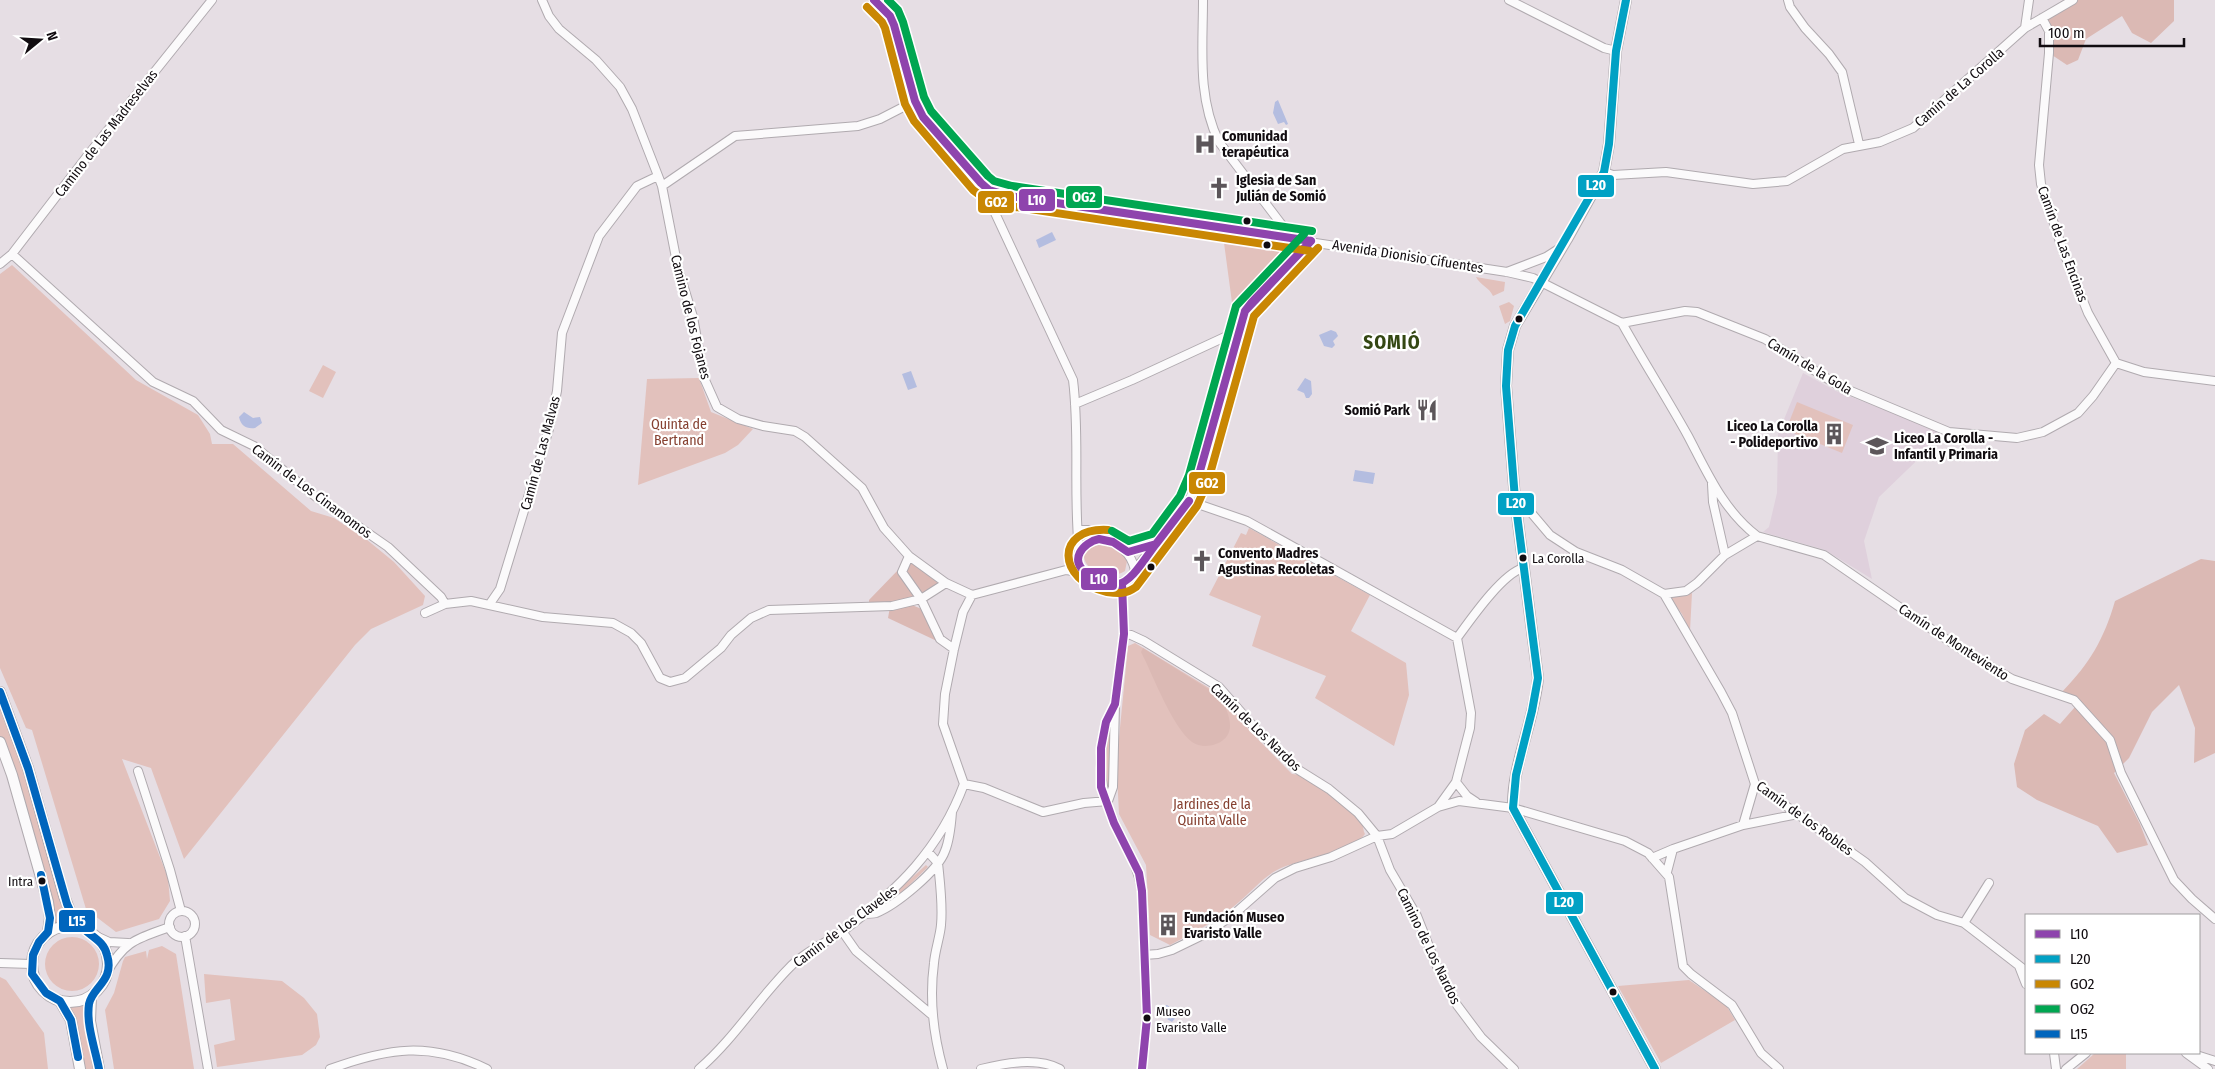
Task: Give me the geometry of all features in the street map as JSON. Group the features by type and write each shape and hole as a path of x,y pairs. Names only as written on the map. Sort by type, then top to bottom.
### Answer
{"street":[{"name":"Camino de Las Madreselvas","path":"0,264 12,254 88,155 212,0"},
{"name":"Camino de los Fojanes","path":"542,0 549,16 559,29 596,60 620,87 632,109 662,186 678,268 693,317 704,378 717,407 738,419 763,426 795,431 805,437 862,488 884,528 909,556 946,582 972,595"},
{"path":"1203,0 1203,94 1213,130 1218,142 1282,225 1288,238"},
{"path":"1509,0 1604,48 1616,51"},
{"path":"1626,0 1616,51 1609,144 1604,172 1516,326 1508,350 1506,386 1515,499 1538,678 1536,702 1512,786 1512,808 1655,1069"},
{"path":"1788,0 1790,8 1842,72 1859,144"},
{"path":"2025,28 2029,0"},
{"name":"Camín de La Corolla","path":"1604,172 1613,175 1666,172 1753,184 1787,181 1843,149 1859,144 1880,142 1913,128 2025,28 2074,0"},
{"path":"879,2 890,16 894,25 915,101 923,118 980,183 1073,380 1079,554 1080,566 1086,573"},
{"name":"Camín de Las Encinas","path":"2042,18 2048,30 2049,53 2039,165 2041,184 2062,248 2088,313 2116,363"},
{"path":"662,186 735,136 858,126 880,120 915,101"},
{"name":"Camín de Las Malvas","path":"488,605 500,589 546,438 557,391 562,334 599,236 637,186 658,176"},
{"name":"Avenida Dionisio Cifuentes","path":"980,183 989,190 1010,196 1507,272 1541,282"},
{"path":"996,215 1001,201 1010,196"},
{"path":"1066,570 1086,573 1110,582 1122,584 1129,580 1158,543 1189,501 1198,478 1246,311 1252,302 1311,241"},
{"path":"1507,272 1546,257 1562,247"},
{"name":"Camín de Los Cinamomos","path":"12,254 154,382 193,401 221,430 254,446 316,497 388,546 441,597 445,604"},
{"path":"1515,499 1522,502 1550,535 1569,548 1622,570 1664,594 1686,591 1697,583 1725,554 1757,536 1737,519 1712,484 1688,436 1622,323 1541,282"},
{"name":"Camín de la Gola","path":"1622,323 1685,311 1696,312 1765,339 1839,386 1949,432 2017,438 2043,432 2078,413 2094,396 2116,363"},
{"path":"1075,404 1240,330"},
{"path":"2116,363 2144,372 2215,381"},
{"path":"1712,484 1713,502 1725,554"},
{"path":"1189,501 1247,521 1456,638 1471,713 1470,728 1456,782 1438,807"},
{"path":"1078,530 1088,530 1100,539 1112,542 1128,552 1135,570"},
{"name":"Camín de Monteviento","path":"1757,536 1824,555 1959,648 2012,679 2074,700 2110,740 2121,773 2174,880 2215,919"},
{"path":"1100,539 1085,544 1075,564 1066,570 972,595 963,612 954,649 945,694 943,724 964,784 984,788 1043,812 1084,803 1108,801"},
{"path":"1128,552 1158,543"},
{"path":"909,556 902,572 921,599 940,639 954,649"},
{"path":"1456,638 1482,605 1515,571 1523,568"},
{"path":"426,613 445,604 471,601 543,617 605,622 623,627 640,643 660,678 670,682 684,678 721,648 731,635 750,618 769,610 892,606 921,599 946,582"},
{"path":"1108,801 1113,787 1116,704 1124,634 1122,584"},
{"name":"Camín de los Robles","path":"1664,594 1732,714 1755,784 1865,862 1905,898 1937,915 1964,923 2025,970"},
{"name":"Camín de Los Nardos","path":"1124,634 1144,641 1219,687 1255,728 1297,769 1329,789 1358,813 1377,836"},
{"path":"0,692 28,768 64,896 71,914 82,928"},
{"path":"1116,704 1106,722 1101,748 1101,787 1108,801 1114,823 1139,873 1142,891 1147,1018 1142,1069"},
{"path":"0,742 12,775 48,902 50,918 48,932"},
{"path":"138,771 170,870 180,911"},
{"path":"1456,782 1467,796 1478,803"},
{"name":"Camín de Los Claveles","path":"699,1069 718,1053 791,965 842,931 899,886 928,852 952,810 964,784"},
{"path":"1743,825 1755,784"},
{"path":"1144,955 1172,950 1205,934 1233,915 1275,878 1295,868 1331,857 1377,836 1392,834 1438,807 1459,801 1512,808 1625,841 1652,858 1669,876 1683,966 1732,1005 1761,1053 1779,1069"},
{"path":"864,914 875,913 894,901 938,863 945,852 949,840 952,810"},
{"path":"1652,858 1673,848 1743,825 1798,814"},
{"name":"Camino de Los Nardos","path":"1377,836 1390,870 1417,916 1438,969 1457,1005 1481,1037 1514,1069"},
{"path":"1666,872 1673,848"},
{"path":"928,852 938,863 941,924 934,960 932,1015 937,1048 943,1069"},
{"path":"1964,923 1989,882"},
{"path":"180,911 189,912 198,918 193,931 185,936 175,934 170,927 173,915 180,911"},
{"path":"128,943 109,942 82,928 69,926 48,932 39,942 30,964 32,974 46,993 60,1001 69,1003 91,996 103,983 116,956 128,943 170,927"},
{"path":"842,931 856,952 932,1015"},
{"path":"96,936 106,951 108,959 106,974"},
{"path":"185,936 208,1069"},
{"path":"0,962 30,964"},
{"path":"2019,966 2025,981"},
{"path":"91,996 90,1021 99,1069"},
{"path":"60,1001 71,1020 80,1069"},
{"path":"330,1069 372,1055 398,1050 449,1054 487,1069"},
{"path":"2054,1054 2056,1069"},
{"path":"2066,1069 2085,1054"},
{"path":"2187,1054 2208,1069"},
{"path":"2193,1054 2215,1061"},
{"path":"981,1069 1023,1062 1052,1065 1060,1069"}],"shaded area":[{"path":"2073,0 2174,0 2174,21 2151,43 2132,33 2122,16 2086,39 2078,60 2067,65 2049,53 2049,31 2042,18"},
{"path":"1803,373 1836,391 1939,431 1934,444 1879,497 1864,541 1872,579 1825,550 1763,532 1769,527 1777,493 1778,434"},
{"path":"909,559 936,579 938,586 923,595 906,572"},
{"path":"2201,559 2215,561 2215,753 2194,763 2195,728 2179,685 2152,712 2129,758 2114,773 2140,824 2148,845 2117,853 2098,826 2037,800 2017,787 2014,764 2025,730 2044,714 2060,724 2075,707 2062,692 2081,671 2095,650 2115,601"},
{"path":"898,570 916,595 914,599 869,604 869,600"},
{"path":"912,605 924,610 939,642 888,618 890,607"},
{"path":"1143,648 1221,697 1230,726 1226,737 1216,744 1203,746 1192,742 1185,735 1170,713 1141,652"}],"green space":[{"path":"1222,228 1311,241 1252,302 1243,320 1233,310"},
{"path":"12,265 136,380 198,415 210,434 212,444 233,444 311,511 334,518 366,539 394,562 425,596 423,605 371,629 355,645 184,859 151,768 122,759 168,878 170,901 159,919 116,932 86,909 32,730 26,728 0,668 0,274"},
{"path":"1476,277 1505,282 1504,291 1493,296"},
{"path":"1509,302 1514,306 1510,321 1505,324 1499,306"},
{"path":"323,365 336,372 323,398 309,391"},
{"name":"Quinta de Bertrand","path":"699,378 711,412 753,429 738,445 725,453 638,485 647,379"},
{"path":"1797,402 1853,425 1842,453 1786,430"},
{"path":"1249,528 1370,595 1351,631 1406,663 1409,695 1394,746 1315,698 1326,676 1252,646 1261,616 1209,595 1241,533 1246,535"},
{"path":"1096,545 1110,547 1121,553 1127,561 1125,571 1119,574 1105,575 1092,570 1085,560 1084,553 1087,548"},
{"path":"1692,593 1690,631 1682,614 1670,598"},
{"name":"Jardines de la Quinta Valle","path":"1135,643 1219,694 1251,732 1292,774 1299,775 1319,786 1340,802 1362,824 1365,834 1349,846 1277,870 1223,914 1170,945 1150,935 1146,865 1119,814 1118,748 1128,646"},
{"path":"0,692 64,896 82,928 69,926 48,932 50,918 0,742"},
{"path":"1110,724 1112,725 1109,786 1107,789 1106,745"},
{"path":"926,865 928,867 900,894 875,911"},
{"path":"67,937 77,937 87,941 95,949 99,964 95,979 87,987 77,991 67,991 57,987 49,979 45,969 45,959 49,949 57,941"},
{"path":"162,946 176,954 194,1069 114,1069 105,1010 114,993 123,961 125,957 146,951 147,959 149,950"},
{"path":"204,974 282,981 304,998 317,1014 320,1037 316,1045 302,1055 217,1067 214,1045 235,1040 230,999 206,1003"},
{"path":"0,977 6,980 44,1033 48,1069 0,1069"},
{"path":"1689,980 1726,1005 1735,1020 1661,1063 1618,986"},
{"path":"91,996 99,1069 80,1069 60,1001 69,1003"},
{"path":"2094,1054 2126,1054 2126,1069 2077,1069"}],"water":[{"path":"1278,100 1288,124 1286,125 1284,122 1278,124 1273,113 1275,102"},
{"path":"1052,232 1056,240 1039,248 1036,240"},
{"path":"1331,330 1336,332 1338,336 1333,341 1335,345 1332,348 1324,346 1319,335"},
{"path":"911,371 917,387 908,390 902,374"},
{"path":"1305,378 1311,381 1312,394 1309,398 1306,398 1304,393 1297,390"},
{"path":"244,412 253,418 260,417 262,423 255,428 244,426 239,417"},
{"path":"1355,470 1375,473 1373,484 1353,481"},
{"path":"1167,1005 1178,1013 1172,1022 1160,1011 1162,1006"}],"transit line":[{"name":"L10","path":"874,0 890,16 894,25 915,101 923,117 989,190 1010,196 1311,241"},
{"name":"OG2","path":"888,0 898,10 903,22 924,97 931,111 994,181 1012,186 1312,231"},
{"name":"L20","path":"1626,0 1616,51 1609,144 1604,172 1515,326 1508,350 1506,386 1515,499 1538,678 1516,775 1513,808 1655,1069"},
{"name":"GO2","path":"867,7 882,22 885,28 905,104 914,121 973,190 985,199 1009,206 1310,251"},
{"name":"OG2","path":"1112,531 1129,541 1152,534 1180,496 1189,475 1236,306 1304,234"},
{"name":"L10","path":"1311,241 1245,311 1252,302 1311,241"},
{"name":"GO2","path":"1108,530 1090,531 1078,537 1071,545 1069,556 1071,567 1078,577 1090,586 1107,592 1126,592 1136,587 1197,506 1208,481 1254,316 1318,248"},
{"name":"L10","path":"1198,478 1245,311"},
{"name":"L10","path":"1198,478 1245,311"},
{"name":"L10","path":"1156,544 1189,501"},
{"name":"L10","path":"1156,544 1189,501"},
{"name":"L10","path":"1099,539 1113,542 1128,552 1156,544 1133,574 1122,583 1117,584 1090,575 1081,568 1078,558 1083,548 1099,539"},
{"name":"L10","path":"1122,584 1124,634 1115,704 1106,722 1101,748 1101,787 1114,823 1139,873 1142,891 1147,1018 1142,1069"},
{"name":"L15","path":"0,692 28,768 67,904 77,921 101,943 106,951 109,964 108,971 106,977 91,998 88,1012 99,1069"},
{"name":"L15","path":"41,875 50,918 48,932 39,942 33,955 32,974 46,993 60,1001 71,1020 78,1057"}],"place":[{"name":"Comunidad terapéutica","path":"1205,144"},
{"name":"Iglesia de San Julián de Somió","path":"1219,188"},
{"name":"Somió Park","path":"1427,410"},
{"name":"Liceo La Corolla - Polideportivo","path":"1834,434"},
{"name":"Liceo La Corolla - Infantil y Primaria","path":"1877,446"},
{"name":"La Corolla","path":"1523,558"},
{"name":"Convento Madres Agustinas Recoletas","path":"1202,561"},
{"name":"Intra","path":"42,881"},
{"name":"Fundación Museo Evaristo Valle","path":"1168,925"},
{"name":"Museo Evaristo Valle","path":"1147,1018"}],"district":[{"name":"SOMIÓ","path":"1392,342"}]}
